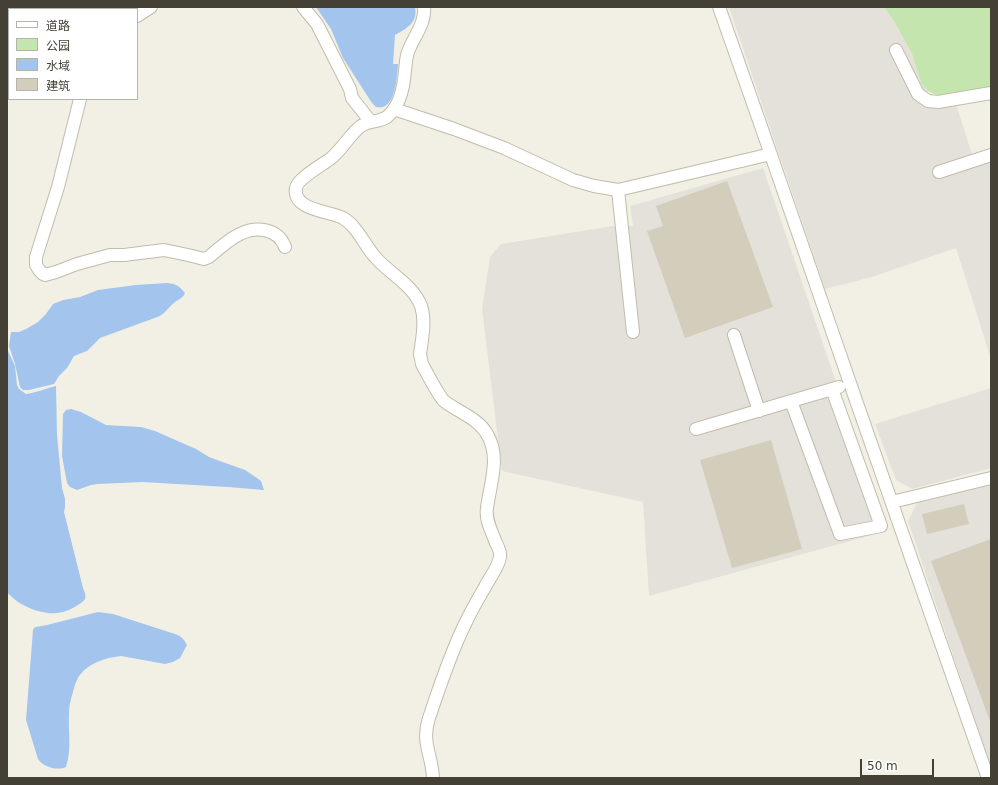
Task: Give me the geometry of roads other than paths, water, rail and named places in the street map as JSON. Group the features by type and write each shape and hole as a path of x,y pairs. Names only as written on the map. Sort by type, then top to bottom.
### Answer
{"street":[{"path":"138,15 151,7"},
{"path":"303,7 322,32 350,89 352,98 371,122"},
{"path":"424,7 424,13 417,34 407,53 400,99 394,109 386,118 363,125 357,130 334,156 302,179 297,185 296,193 299,200 305,206 334,214 348,222 376,257 411,290 419,301 423,314 420,354 422,364 443,400 483,428 491,442 494,460 486,513 500,551 500,556 496,569 475,604 454,647 429,718 426,739 433,771 433,778"},
{"path":"719,7 988,778"},
{"path":"896,50 918,94 928,101 938,102 991,93"},
{"path":"80,100 58,187 36,257 36,265 43,274 45,275 56,272 77,264 110,255 124,255 164,250 204,258 209,257 239,234 257,230 265,230 275,234 285,247"},
{"path":"394,109 486,140 573,180 594,186 618,190 771,154"},
{"path":"939,172 991,155"},
{"path":"618,190 633,332"},
{"path":"734,335 759,411"},
{"path":"696,429 850,384"},
{"path":"791,401 840,534 881,526 832,389"},
{"path":"892,502 991,478"}],"water":[{"path":"316,7 415,7 415,17 411,24 395,35 393,64 398,64 396,81 392,98 385,106 376,107 372,103 343,58 331,29"},
{"path":"167,283 178,286 185,293 160,316 100,338 87,351 74,356 67,368 54,384 29,390 23,390 20,387 9,346 11,332 19,332 38,322 53,304 63,300 80,297 98,290"},
{"path":"7,334 8,351 15,366 17,385 19,389 26,394 56,386 57,435 62,488 65,499 64,512 86,596 85,600 78,605 60,613 37,611 23,605 11,597 7,592"},
{"path":"71,409 81,412 106,425 141,427 155,431 196,449 209,457 245,470 261,481 264,490 142,482 98,484 77,490 70,487 67,483 62,456 63,414 66,410"},
{"path":"98,612 113,614 175,634 182,638 187,645 180,658 173,662 165,664 121,656 102,660 90,666 80,674 70,702 69,747 66,767 59,769 50,768 38,759 26,720 33,630 36,627"}]}
